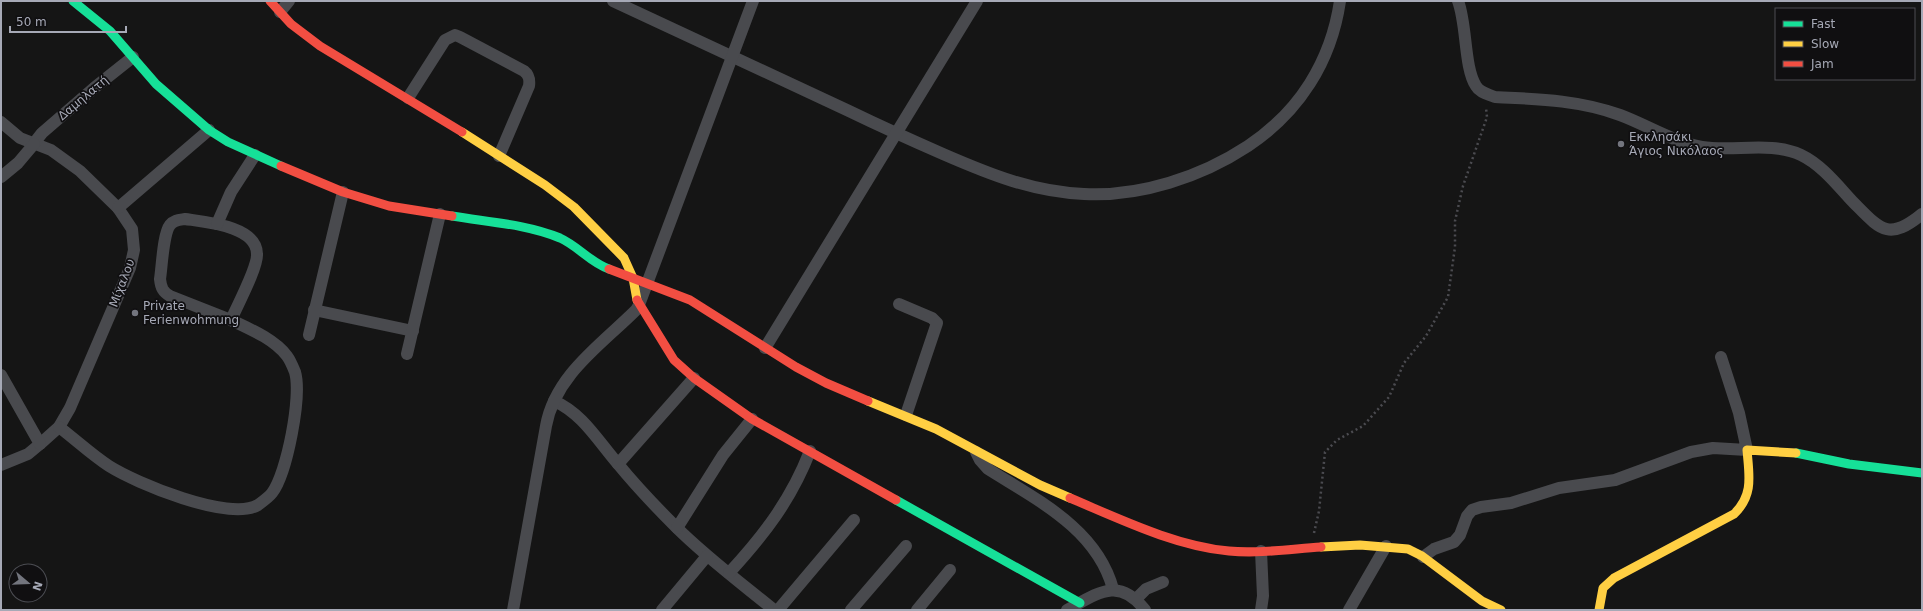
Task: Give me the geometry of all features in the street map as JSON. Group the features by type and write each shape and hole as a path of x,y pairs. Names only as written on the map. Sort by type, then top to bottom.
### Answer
{"street":[{"path":"73,1 110,31 156,84 209,130 228,142 255,155 343,192 389,206 548,234 573,245 602,267 690,300 765,348 826,383 906,415 974,449 1040,485 1160,535 1221,550 1261,551 1354,545 1386,546 1408,549 1423,557 1482,601 1501,610"},
{"path":"270,1 302,33 320,46 408,98 554,191 584,216 622,255 632,278 639,305 670,354 694,378 752,419 1080,603"},
{"path":"280,12 288,1"},
{"path":"613,1 897,134 998,177 1050,191 1085,194 1109,194 1162,184 1193,174 1223,161 1257,140 1282,118 1297,102 1320,67 1333,35 1340,1"},
{"path":"513,610 547,416 562,388 586,357 598,344 636,310 639,305 753,1"},
{"path":"765,348 897,134 976,1"},
{"path":"1458,1 1462,17 1471,77 1477,87 1484,93 1495,97 1562,100 1595,107 1620,115 1688,144 1704,147 1780,149 1801,155 1819,168 1877,226 1892,231 1908,226 1922,214"},
{"path":"408,98 445,40 455,35 524,71 530,80 529,86 499,156"},
{"name":"Δαμηλατή","path":"1,177 18,163 42,133 94,88 133,57"},
{"name":"Μίχαλου","path":"1,122 20,138 45,147 63,157 98,186 118,208 132,229 134,240 133,258 74,400 59,427 28,454 1,465"},
{"path":"118,208 209,130"},
{"path":"217,224 231,192 255,155"},
{"path":"309,335 343,192"},
{"path":"407,354 440,214"},
{"path":"59,427 108,465 125,475 154,488 213,508 240,509 258,505 272,493 284,465 291,440 297,393 295,373 287,357 276,344 231,320 170,296 164,292 160,279 166,233 170,225 176,220 185,219 217,224 245,235 254,243 258,255 231,320"},
{"path":"899,304 932,318 936,323 906,415"},
{"path":"314,310 413,331"},
{"path":"1599,610 1603,588 1614,578 1734,514 1746,501 1749,491 1747,450 1739,413 1721,356"},
{"path":"1,375 40,444"},
{"path":"618,464 694,378"},
{"path":"554,401 575,413 618,464 677,528 707,556 774,610"},
{"path":"677,528 723,455 752,419"},
{"path":"1423,557 1434,549 1454,542 1460,535 1467,516 1472,510 1481,507 1511,503 1559,488 1614,480 1691,452 1713,448 1798,453 1849,464 1922,473"},
{"path":"974,449 980,460 988,469 1048,507 1070,523 1103,562 1111,578 1113,589"},
{"path":"729,573 778,516 795,486 810,451"},
{"path":"778,610 854,520"},
{"path":"851,610 906,546"},
{"path":"1349,610 1386,546"},
{"path":"1261,551 1264,596 1261,610"},
{"path":"662,610 707,556"},
{"path":"917,610 950,570"},
{"path":"1136,599 1146,589 1163,582"},
{"path":"1067,610 1100,592 1113,589 1120,590 1136,599 1145,610"}],"path":[{"path":"1310,547 1320,511 1325,452 1337,440 1363,426 1389,397 1404,363 1426,336 1448,297 1455,247 1455,221 1463,186 1487,117 1484,93"}],"traffic: fast":[{"path":"73,1 110,31 156,84 209,130 228,142 281,166"},
{"path":"452,216 520,226 547,233 567,241 596,263 609,269"},
{"path":"1796,453 1849,464 1922,473"},
{"path":"896,500 1080,603"}],"traffic: slow":[{"path":"462,132 545,185 574,207 624,258 633,278 637,300"},
{"path":"868,401 936,429 1040,485 1070,498"},
{"path":"1599,610 1603,588 1614,578 1734,514 1745,500 1749,484 1747,450 1796,453"},
{"path":"1321,547 1360,545 1408,549 1422,556 1482,601 1501,610"}],"traffic: jam":[{"path":"270,1 291,24 320,46 462,132"},
{"path":"281,166 343,192 389,206 452,216"},
{"path":"609,269 690,300 796,367 826,383 868,401"},
{"path":"637,300 674,360 694,378 752,419 896,500"},
{"path":"1070,498 1128,523 1188,544 1240,552 1321,547"}],"place":[{"name":"Εκκλησάκι Άγιος Νικόλαος","path":"1621,144"},
{"name":"Private Ferienwohmung","path":"135,313"}]}
